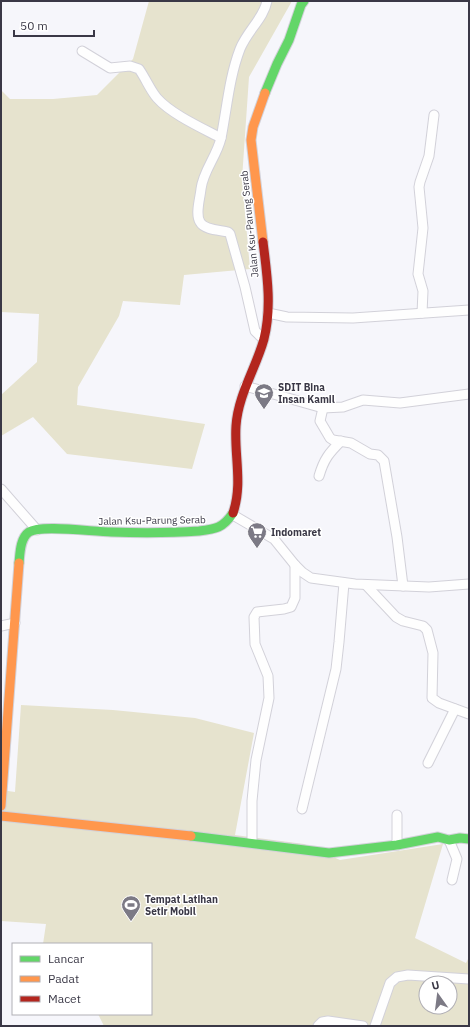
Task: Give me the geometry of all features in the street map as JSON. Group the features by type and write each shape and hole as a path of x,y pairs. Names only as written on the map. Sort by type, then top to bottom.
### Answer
{"street":[{"path":"264,336 260,336 255,331 245,287 230,234 228,232 204,226 200,223 198,216 201,186 221,138 228,94 240,49 248,34 266,8 267,1"},
{"name":"Jalan Ksu-Parung Serab","path":"37,530 56,529 107,533 205,530 222,525 228,521 232,515 237,496 236,425 240,402 264,336 268,313 266,271 252,155 252,133 260,105 289,40 301,5 304,1"},
{"path":"82,51 110,68 130,66 139,69 162,103 221,138"},
{"path":"422,313 423,291 418,274 423,228 420,182 429,156 434,115"},
{"path":"268,313 287,317 340,318 469,310"},
{"path":"245,386 324,408 342,407 363,400 400,403 469,394"},
{"path":"324,408 320,421 330,438 351,444 370,454 378,455 384,461 397,536 403,586"},
{"path":"319,476 323,462 329,452 341,441"},
{"path":"1,489 37,530 30,532 23,541 19,570 1,806"},
{"path":"232,515 274,539 295,565 311,578 344,583 429,587 469,584"},
{"path":"252,843 252,801 256,760 269,698 269,684 266,667 255,644 254,616 257,612 291,607 295,598 295,565"},
{"path":"302,809 336,669 340,642 344,583"},
{"path":"366,584 396,617 403,621 418,624 426,628 429,633 433,653 432,698 439,703 469,714"},
{"path":"1,626 15,624"},
{"path":"428,763 455,709"},
{"path":"397,815 397,845"},
{"path":"1,816 252,843 328,853 397,845 438,837 449,840 460,838 469,839"},
{"path":"449,840 457,860 452,880"},
{"path":"374,1026 390,983 397,977 408,975 469,979"},
{"path":"318,1026 322,1022 328,1021 363,1026"}],"shaded area":[{"path":"149,1 292,1 249,77 242,179 250,269 184,275 180,305 123,301 119,316 78,387 77,405 205,424 192,469 67,454 33,417 1,436 1,395 37,362 39,314 1,312 1,90 10,99 53,99 97,95 133,59"},
{"path":"21,705 113,710 195,718 254,733 235,835 304,844 340,860 443,844 415,938 466,963 469,957 469,1026 104,1026 98,1015 152,1015 152,943 43,943 46,924 1,921 1,790 15,792"}],"traffic: fast":[{"path":"265,93 289,40 301,5 304,1"},
{"path":"19,563 21,546 24,538 29,532 35,530 56,528 103,532 144,533 199,531 219,527 226,522 233,513"},
{"path":"191,836 329,853 397,845 438,837 449,840 460,838 469,839"}],"traffic: slow":[{"path":"263,242 251,140 253,127 265,93"},
{"path":"1,806 19,563"},
{"path":"1,816 191,836"}],"traffic: jam":[{"path":"233,513 236,502 238,480 236,437 237,415 244,392 261,350 268,315 268,290 263,242"}],"place":[{"name":"SDIT Bina Insan Kamil","path":"264,410"},
{"name":"Indomaret","path":"257,549"},
{"name":"Tempat Latihan Setir Mobil","path":"131,922"}]}
